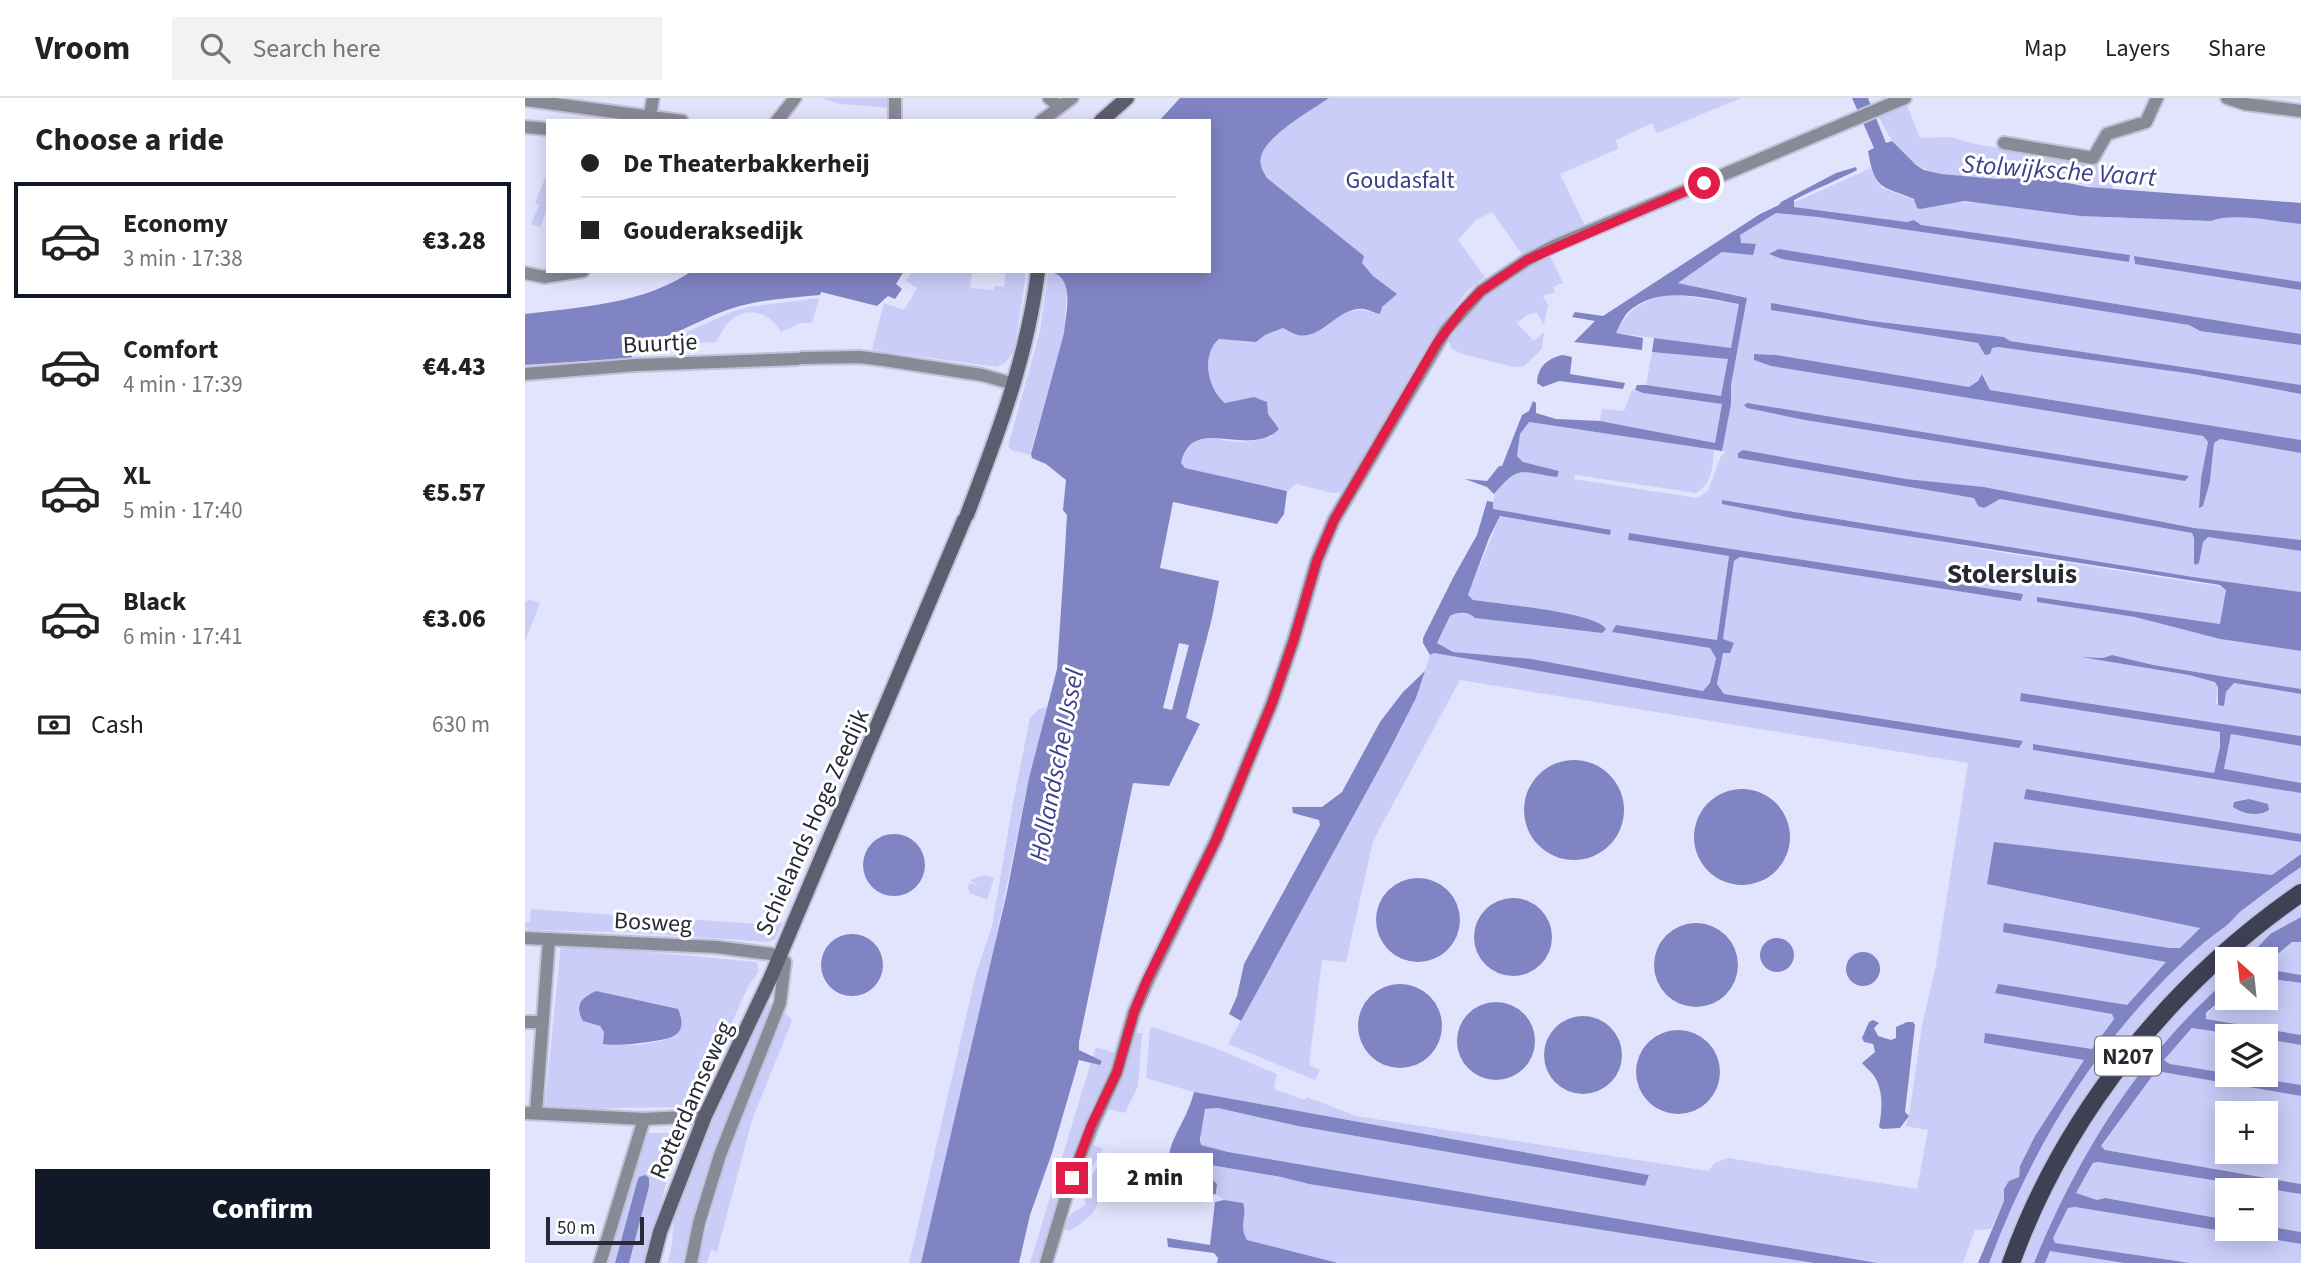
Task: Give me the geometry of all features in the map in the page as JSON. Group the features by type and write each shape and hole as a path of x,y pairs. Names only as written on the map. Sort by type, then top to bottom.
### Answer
{"main road":[{"path":"1103,119 1127,98"},
{"name":"Schielands Hoge Zeedijk","path":"777,958 889,703 994,447 1033,312 1038,273"},
{"name":"N207","path":"2011,1263 2060,1158 2088,1112 2144,1035 2212,964 2271,914 2301,893"},
{"name":"Rotterdamseweg","path":"652,1263 660,1232 705,1116 770,979 777,958"}],"street":[{"path":"525,100 648,119 653,98"},
{"path":"779,119 795,98"},
{"path":"895,98 895,119"},
{"path":"1049,98 1060,107"},
{"path":"1044,119 1072,98"},
{"path":"1046,1263 1072,1178 1091,1126 1117,1072 1139,1001 1216,840 1272,703 1334,520 1446,330 1481,291 1527,260 1905,98"},
{"path":"2004,143 2093,158 2107,134 2146,122 2157,98"},
{"path":"2227,98 2245,104 2301,111"},
{"path":"525,127 546,129"},
{"path":"525,273 544,277 570,273"},
{"name":"Buurtje","path":"525,374 636,365 860,357 982,375 1014,384"},
{"name":"Bosweg","path":"525,938 716,947 771,954 777,958"},
{"path":"549,939 531,1113 644,1119 705,1116"},
{"name":"Schielands Hoge Zeedijk","path":"691,1263 699,1223 720,1156 780,1003 785,962 777,958"},
{"path":"525,1022 541,1023"},
{"path":"600,1263 644,1119"}],"green space":[{"path":"821,98 892,98 892,108 840,104"},
{"name":"Goudasfalt","path":"1329,98 1741,98 1657,133 1652,123 1616,140 1618,149 1560,174 1585,226 1522,254 1492,212 1476,220 1458,240 1485,277 1466,292 1427,347 1342,492 1333,493 1296,484 1287,491 1185,468 1181,463 1185,450 1198,439 1245,442 1273,436 1254,397 1225,403 1214,389 1210,381 1208,362 1213,345 1219,339 1256,342 1283,328 1296,334 1308,335 1351,311 1374,313 1396,294 1267,178 1262,168 1261,157 1271,141 1290,124"},
{"path":"1906,103 1920,138 1950,137 1975,144 2121,166 2112,189 2036,177 1976,179 1940,174 1925,169 1900,150 1879,117"},
{"path":"1871,168 1882,188 1914,200 2000,204 2080,216 2211,221 2243,217 2301,224 2301,282 2135,256 2135,264 2301,290 2301,334 1779,249 2189,325 2200,331 2301,345 2301,385 2010,341 2004,337 1872,321 1771,303 1771,309 1979,343 1992,348 2193,374 2301,394 2301,440 1990,390 1984,375 1969,387 1776,355 1754,354 1754,360 1771,366 2203,436 2208,442 2199,507 2210,481 2214,443 2220,439 2301,453 2301,540 2194,528 1984,487 1906,479 1744,450 1738,458 1974,498 1983,508 2000,499 2192,533 2194,563 2199,563 2203,542 2208,537 2215,536 2301,551 2301,592 2193,577 1723,500 1722,504 2011,554 2224,587 2226,590 2221,624 2038,597 2037,602 2135,617 2220,639 2301,651 2301,689 2153,665 2112,655 2103,658 2081,657 2216,682 2216,704 2224,705 2226,692 2234,683 2301,694 2301,736 2022,693 2020,700 2220,732 2220,747 2214,774 2034,744 2033,750 2301,793 2301,834 2026,789 2301,842 2301,854 2273,875 1994,842 1987,884 2200,927 2180,948 2170,948 2004,924 2004,932 2167,961 2127,1005 2112,1014 2114,1019 2092,1049 1985,1043 2084,1060 2035,1136 2020,1166 2019,1178 1991,1229 1975,1230 1963,1263 1877,1263 1228,1152 1201,1145 1201,1123 1205,1108 1218,1108 1298,1126 1645,1186 1649,1175 1194,1092 1146,1078 1150,1028 1215,1048 1277,1074 1274,1089 1305,1100 1307,1097 1356,1116 1708,1171 1715,1163 1728,1158 1917,1189 1928,1130 1905,1126 1909,1116 1922,1025 1936,965 1968,763 1460,680 1373,841 1346,962 1322,960 1309,1065 1320,1070 1315,1080 1228,1044 1389,751 1416,698 1430,655 1434,653 1678,695 2019,747 2023,741 1724,694 1717,684 1723,653 1733,643 1723,639 1734,561 1740,557 2022,601 2022,594 1629,533 1628,540 1729,556 1717,640 1617,625 1620,634 1710,648 1716,657 1710,683 1703,691 1532,659 1453,652 1437,644 1450,616 1463,613 1475,618 1602,633 1472,600 1468,595 1500,516 1610,535 1611,531 1493,509 1499,485 1506,479 1524,472 1559,471 1523,462 1517,456 1520,434 1528,422 1714,450 1709,480 1696,493 1575,475 1574,479 1697,498 1708,491 1721,456 1726,452 1722,451 1728,408 1731,404 1731,385 1747,299 1678,283 1722,252 1740,243 1740,235 1776,213 2129,262 2130,255 1921,225 1914,220 1907,222 1794,207 1793,203"},
{"path":"546,178 546,211 540,227 531,224 539,205 535,203"},
{"path":"1550,256 1563,283 1553,287 1555,292 1543,296 1548,305 1544,325 1537,313 1527,315 1517,323 1534,341 1544,332 1542,349 1524,366 1514,367 1459,353 1451,348 1448,339 1481,301 1520,272"},
{"path":"912,273 972,273 970,288 993,290 994,286 1004,287 1006,273 1025,273 1014,351 1005,363 997,367 872,350 884,303 904,310 917,288 906,281"},
{"path":"1048,273 1057,274 1064,281 1067,291 1064,333 1030,455 1011,450 1008,446 1040,331"},
{"path":"1669,294 1740,304 1731,348 1616,333 1637,307"},
{"path":"819,298 812,323 800,323 781,332 765,316 744,313 730,321 716,342 667,345 667,341 748,307"},
{"path":"1652,352 1729,359 1721,397 1646,385"},
{"path":"1632,390 1722,404 1715,443 1600,421 1602,409 1624,411"},
{"path":"530,600 540,603 525,641 525,602"},
{"path":"1047,707 1029,778 982,1005 921,1263 909,1263 976,974 992,926 1030,718 1039,709"},
{"path":"2231,734 2301,746 2301,783 2224,770"},
{"path":"2301,867 2301,884 2273,904 2227,947 2215,947 2215,958 2146,1022 2004,1263 1989,1263 2007,1217 2055,1123 2116,1034 2150,993 2187,957"},
{"path":"984,875 994,878 987,900 970,893 968,888 970,883 979,886 971,881"},
{"path":"2301,902 2301,917 2270,934 2258,947 2244,947"},
{"path":"531,909 616,915 616,932 529,930 525,928 525,922 530,922"},
{"path":"625,915 777,925 783,922 775,939 768,942 624,932"},
{"path":"2292,942 2301,942 2301,975 2279,971 2279,952"},
{"path":"561,944 757,962 759,971 748,987 695,1104 544,1114","holes":["602,993 675,1009 681,1020 665,1040 638,1045 604,1044 604,1032 600,1026 583,1021 578,1005"]},
{"path":"2215,973 2215,991 2147,1064 2092,1145 2061,1203 2034,1263 2019,1263 2065,1166 2092,1119 2135,1059"},
{"path":"2279,980 2301,983 2301,1035 2278,1031 2278,1024 2236,1024 2206,1019 2206,1015 2215,1006 2215,1010 2279,1010"},
{"path":"768,1002 772,1008 704,1184 686,1263 668,1263 674,1219 691,1163"},
{"path":"782,1014 788,1015 792,1021 752,1120 717,1252 711,1250 707,1263 698,1263 725,1156"},
{"path":"2193,1028 2215,1031 2215,1071 2169,1064 2164,1060"},
{"path":"1136,1033 1142,1033 1138,1086 1125,1113 1108,1109 1123,1074"},
{"path":"2278,1041 2301,1045 2301,1085 2278,1081"},
{"path":"1096,1047 1115,1053 1109,1076 1072,1159 1039,1263 1030,1263 1091,1062 1100,1065 1102,1061 1093,1057"},
{"path":"2156,1071 2215,1081 2215,1087 2249,1087 2301,1096 2301,1184 2105,1150 2101,1147"},
{"path":"643,1133 670,1133 675,1140 674,1154 645,1263 629,1263 649,1187 637,1182 615,1263 603,1263"},
{"path":"1091,1144 1103,1149 1071,1202"},
{"path":"1110,1156 1117,1157 1118,1160 1111,1159 1103,1165 1100,1173 1100,1196 1093,1213 1070,1231 1062,1228 1071,1214 1085,1205 1091,1177"},
{"path":"1199,1163 1309,1184 1814,1263 1338,1263 1247,1240 1243,1229 1243,1204 1224,1200 1216,1194 1218,1190"},
{"path":"2094,1163 2215,1180 2215,1218 2078,1195 2076,1193"},
{"path":"2278,1190 2301,1194 2301,1232 2278,1228"},
{"path":"2068,1208 2215,1230 2215,1241 2278,1240 2301,1244 2301,1263 2190,1263 2055,1243 2053,1238"},
{"path":"2050,1251 2124,1263 2045,1263"}],"water":[{"name":"Hollandsche IJssel","path":"1180,98 1329,98 1290,124 1271,141 1261,157 1262,168 1267,178 1364,256 1362,263 1373,276 1397,294 1382,307 1380,314 1355,309 1315,333 1296,334 1283,328 1256,342 1219,339 1213,345 1208,362 1210,381 1219,397 1225,403 1254,397 1267,402 1268,414 1279,429 1267,437 1253,440 1209,438 1197,441 1187,448 1181,463 1185,468 1287,491 1284,514 1277,524 1173,502 1160,568 1219,581 1186,718 1200,724 1169,786 1133,783 1079,1042 1079,1050 1102,1061 1100,1065 1079,1060 1052,1153 1030,1215 1019,1263 921,1263 1007,892 1029,778 1057,669 1067,515 1063,510 1066,480 1046,464 1032,458 1031,454 1064,333 1067,311 1066,287 1063,280 1053,273 1211,273 1211,119 1161,119"},
{"path":"1852,98 1868,98 1886,143 1892,141 1924,170 1996,179 2038,177 2088,187 2301,203 2301,224 2243,217 2211,221 2080,216 1964,201 1920,209 1914,199 1881,185 1877,180 1868,151 1874,148"},
{"path":"1856,167 1857,170 1794,200 1794,207 1907,222 1914,220 1921,225 2130,255 2129,262 1776,213 1740,235 1741,243 1756,244 1753,255 1722,252 1678,283 1747,298 1722,451 1529,422 1520,434 1517,456 1523,462 1559,471 1557,477 1521,472 1509,478 1494,494 1487,487 1465,479 1487,481 1499,466 1502,466 1522,415 1529,411 1533,401 1536,403 1536,413 1556,419 1600,421 1715,443 1722,404 1635,390 1637,385 1646,385 1721,396 1728,359 1652,352 1654,338 1731,348 1739,304 1681,295 1652,299 1639,304 1627,313 1616,333 1643,338 1642,350 1574,342 1595,321 1572,317 1575,312 1603,316 1760,214 1836,173"},
{"path":"1779,249 2301,334 2301,345 2200,331 2189,325 1782,259 1769,254"},
{"path":"2134,256 2301,282 2301,290 2135,264"},
{"path":"689,273 903,273 896,284 902,289 895,299 888,296 877,306 821,292 820,295 765,301 733,308 659,339 631,347 632,358 525,365 525,314 611,302 654,291"},
{"path":"1771,303 1872,321 2004,337 2010,341 2301,385 2301,394 2193,374 1998,347 1992,348 1990,354 1985,355 1978,343 1771,310"},
{"path":"1754,354 1776,355 1969,387 1978,381 1982,374 1990,390 2301,440 2301,453 2220,439 2214,443 2210,481 2203,506 2199,508 2208,442 2203,436 1771,366 1754,360"},
{"path":"1563,355 1572,357 1570,374 1625,383 1623,389 1559,381 1543,387 1537,383 1539,372 1545,364"},
{"path":"1747,403 2189,476 2185,481 1805,420 1747,408 1744,405"},
{"path":"1743,450 1906,479 1984,487 2194,528 2301,540 2301,551 2208,537 2203,542 2199,563 2196,565 2192,533 2000,499 1984,508 1978,506 1974,498 1738,458 1738,453"},
{"path":"1722,500 2193,577 2301,592 2301,651 2220,639 2135,617 2037,602 2037,597 2220,624 2226,590 2220,585 1792,518 1722,504"},
{"path":"1487,501 1493,502 1493,509 1611,530 1610,535 1500,516 1468,595 1473,600 1565,613 1598,623 1606,629 1602,633 1475,618 1460,613 1450,616 1437,643 1453,652 1532,659 1703,691 1710,683 1716,658 1710,648 1612,632 1616,625 1717,640 1729,556 1628,540 1629,533 2023,594 2021,601 1740,557 1734,561 1723,639 1734,643 1730,653 1723,653 1717,684 1724,694 2023,741 2019,748 1678,695 1434,653 1430,655 1423,638 1477,535"},
{"path":"2112,655 2153,665 2301,689 2301,694 2234,683 2226,692 2224,706 2218,705 2218,687 2215,682 2189,675 2081,657 2103,658"},
{"path":"1425,671 1416,698 1389,751 1241,1021 1229,1014 1237,996 1244,964 1320,825 1319,820 1293,813 1292,807 1322,807 1342,792 1380,722 1403,692"},
{"path":"2021,693 2301,736 2301,746 2231,734 2224,769 2301,783 2301,793 2033,750 2033,744 2214,773 2220,747 2220,732 2020,701"},
{"path":"1574,760 1593,764 1609,775 1620,791 1624,810 1620,829 1609,845 1593,856 1574,860 1555,856 1539,845 1528,829 1524,810 1528,791 1539,775 1555,764"},
{"path":"1742,789 1760,793 1776,803 1786,819 1790,837 1786,855 1776,871 1760,881 1742,885 1724,881 1708,871 1698,855 1694,837 1698,819 1708,803 1724,793"},
{"path":"2026,789 2301,834 2301,842 2024,799"},
{"path":"2249,799 2268,804 2269,810 2251,814 2233,807 2234,802"},
{"path":"894,834 906,836 916,843 923,853 923,877 916,887 906,894 894,896 882,894 872,887 865,877 863,865 865,853 872,843 882,836"},
{"path":"1994,842 2272,875 2301,854 2301,867 2241,911 2194,951 2156,988 2122,1027 2076,1090 2036,1156 1989,1263 1978,1263 2004,1201 2004,1189 2009,1181 2019,1177 2020,1166 2035,1136 2084,1060 1984,1043 1985,1033 2092,1049 2114,1019 2112,1014 1995,993 1998,984 2127,1005 2166,962 2003,932 2004,923 2170,948 2180,948 2200,928 1987,884"},
{"path":"1418,878 1441,885 1453,897 1460,920 1453,943 1441,955 1418,962 1395,955 1383,943 1376,920 1383,897 1395,885"},
{"path":"1513,898 1528,901 1540,910 1549,922 1552,937 1549,952 1540,964 1528,973 1513,976 1498,973 1486,964 1477,952 1474,937 1477,922 1486,910 1498,901"},
{"path":"2301,917 2301,942 2292,942 2279,953 2279,947 2258,947 2270,934"},
{"path":"1696,923 1719,930 1731,942 1738,965 1731,988 1719,1000 1696,1007 1673,1000 1661,988 1654,965 1661,942 1673,930"},
{"path":"852,934 864,936 874,943 881,953 881,977 874,987 864,994 852,996 840,994 830,987 823,977 821,965 823,953 830,943 840,936"},
{"path":"1777,938 1789,943 1794,955 1789,967 1777,972 1765,967 1760,955 1765,943"},
{"path":"1863,952 1875,957 1880,969 1875,981 1863,986 1851,981 1846,969 1851,957"},
{"path":"2279,971 2301,975 2301,983 2279,980"},
{"path":"1400,984 1423,991 1435,1003 1442,1026 1435,1049 1423,1061 1400,1068 1377,1061 1365,1049 1358,1026 1365,1003 1377,991"},
{"path":"596,991 678,1009 681,1018 679,1031 670,1038 656,1041 603,1044 604,1032 600,1026 583,1021 579,1011 583,999"},
{"path":"2215,991 2215,1005 2206,1013 2206,1019 2236,1024 2215,1024 2215,1031 2192,1028 2164,1060 2170,1064 2215,1071 2215,1081 2156,1071 2101,1146 2105,1150 2266,1178 2215,1178 2215,1180 2093,1163 2076,1193 2097,1200 2105,1198 2215,1218 2215,1230 2068,1208 2053,1238 2055,1243 2190,1263 2124,1263 2050,1251 2045,1263 2034,1263 2076,1174 2109,1118 2147,1064"},
{"path":"1496,1002 1511,1005 1528,1019 1535,1041 1532,1056 1518,1073 1496,1080 1481,1077 1464,1063 1457,1041 1460,1026 1474,1009"},
{"path":"1583,1016 1598,1019 1615,1033 1622,1055 1619,1070 1605,1087 1583,1094 1568,1091 1551,1077 1544,1055 1547,1040 1561,1023"},
{"path":"1873,1020 1879,1023 1874,1028 1878,1036 1891,1040 1896,1038 1896,1027 1907,1022 1913,1022 1915,1025 1905,1112 1909,1116 1900,1128 1879,1127 1881,1095 1873,1074 1862,1063 1875,1052 1873,1044 1864,1042 1862,1038 1869,1022"},
{"path":"1678,1030 1701,1037 1713,1049 1720,1072 1713,1095 1701,1107 1678,1114 1655,1107 1643,1095 1636,1072 1643,1049 1655,1037"},
{"path":"2278,1031 2301,1035 2301,1045 2278,1041"},
{"path":"2278,1081 2301,1085 2301,1096 2249,1087 2278,1087"},
{"path":"1194,1092 1649,1175 1645,1186 1298,1126 1218,1108 1205,1109 1201,1145 1228,1152 1877,1263 1814,1263 1309,1184 1199,1163 1199,1167 1217,1184 1216,1194 1211,1195 1189,1182 1176,1171 1170,1161 1174,1138"},
{"path":"645,1175 649,1178 649,1187 629,1263 615,1263 637,1182 639,1177"},
{"path":"2278,1180 2301,1184 2301,1194 2278,1190"},
{"path":"1224,1200 1243,1203 1243,1229 1247,1240 1338,1263 1217,1263 1218,1258 1214,1253 1168,1247 1167,1238 1210,1245 1215,1202"},
{"path":"2278,1228 2301,1232 2301,1244 2278,1240"}],"pier":[{"path":"1179,643 1189,645 1172,710 1163,708"}],"district":[{"name":"Stolersluis","path":"2012,573"}],"route":[{"path":"1072,1178 1091,1126 1117,1072 1134,1012 1147,980 1216,840 1237,783 1272,703 1317,560 1334,520 1437,343 1463,309 1481,291 1527,260 1704,183"}],"water label":[{"name":"Stolwijksche Vaart","path":"2059,170"}]}
